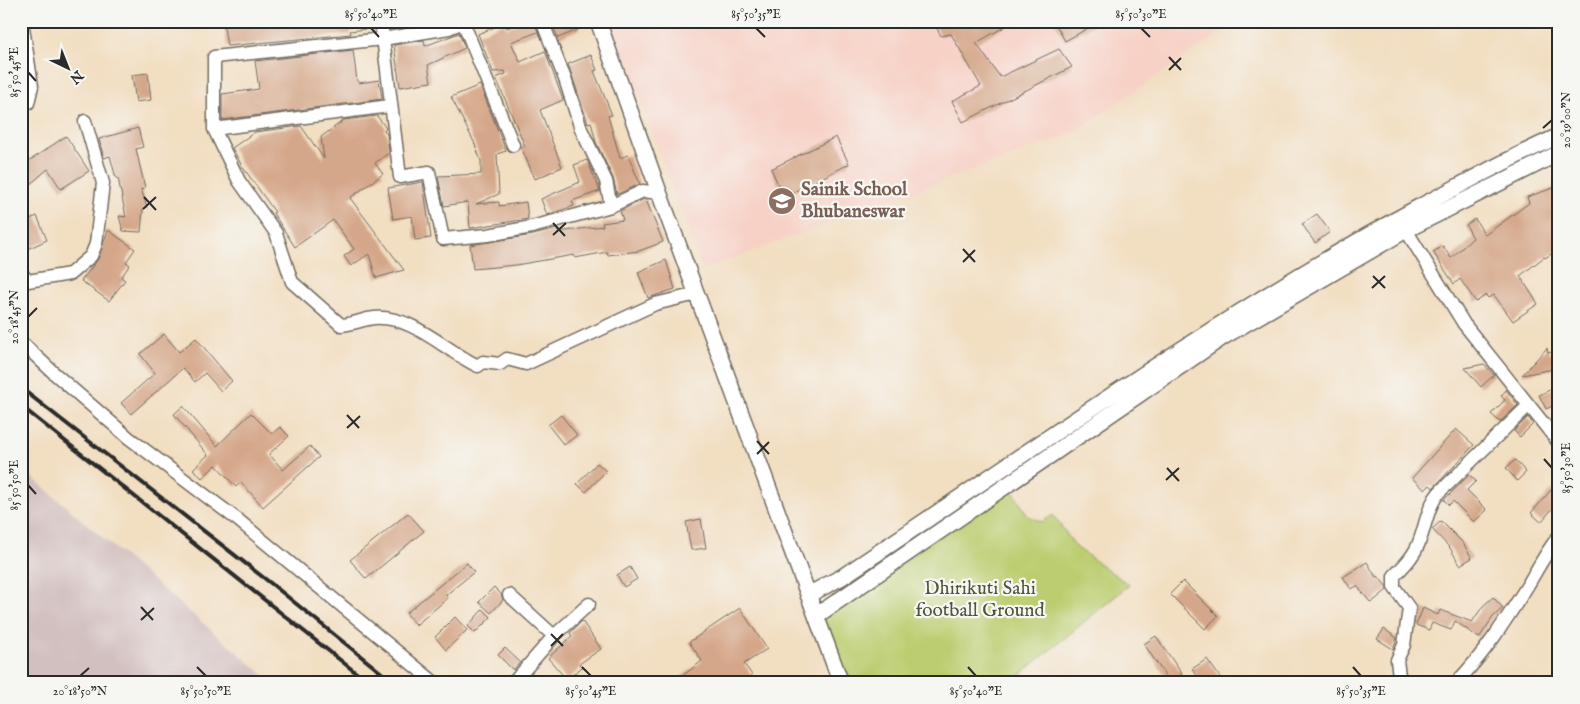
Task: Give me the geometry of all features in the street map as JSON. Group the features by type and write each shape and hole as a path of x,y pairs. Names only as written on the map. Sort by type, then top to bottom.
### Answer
{"street":[{"path":"21,105 28,103 32,86 22,21"},
{"path":"381,21 400,177 428,172 443,239 488,236 612,206 643,192 659,193"},
{"path":"542,21 565,78 581,129 606,180 612,206"},
{"path":"598,21 659,193 841,683"},
{"path":"513,145 466,22 448,28 383,39 214,58 214,130 239,181 276,233 292,282 341,325 355,324 374,318 392,319 429,336 460,358 478,366 483,362 500,364 506,359 526,364 655,304 697,294"},
{"path":"214,130 390,106"},
{"path":"21,273 28,281 70,274 92,256 100,226 103,183 85,121"},
{"path":"808,595 842,577 1261,297 1353,243 1465,183 1559,136"},
{"path":"816,616 1223,337 1406,230 1559,153"},
{"path":"1406,230 1464,324 1559,443"},
{"path":"21,342 129,438 238,520 435,683"},
{"path":"1405,683 1400,676 1397,660 1404,645 1409,608 1394,587 1394,576 1406,565 1418,545 1427,515 1437,492 1447,486 1528,406"},
{"path":"1456,683 1481,657 1501,628 1548,550 1559,536"},
{"path":"509,595 554,636"},
{"path":"513,683 554,636 589,604"}],"shaded area":[{"name":"Sainik School Bhubaneswar","path":"612,21 1238,21 1073,133 702,270"},
{"path":"21,468 273,683 21,683"}],"green space":[{"name":"Dhirikuti Sahi football Ground","path":"1007,482 1028,516 1042,522 1053,515 1076,547 1129,585 1010,683 845,683 819,607"}],"building":[{"path":"223,21 373,21 374,28 350,31 351,34 227,46"},
{"path":"525,21 534,21 538,32 511,42 520,62 545,51 563,100 540,110 562,167 535,179 521,147 525,146 496,78 506,74 505,71 493,72 478,34 504,23 507,28"},
{"path":"551,21 577,21 580,29 558,38"},
{"path":"933,21 963,21 965,26 974,21 1015,21 976,43 1000,77 1059,49 1072,67 963,122 952,101 981,86 951,34 941,36"},
{"path":"1054,21 1101,21 1065,41"},
{"path":"459,33 465,48 428,65 431,82 400,87 394,45 424,40 425,46"},
{"path":"353,50 357,81 359,83 379,80 382,99 222,120 222,94 259,89 255,61"},
{"path":"591,55 597,70 594,71 612,115 608,116 620,158 628,155 640,184 617,194 613,178 596,142 591,122 588,123 568,64"},
{"path":"148,73 151,100 136,102 132,75"},
{"path":"480,85 506,151 497,154 499,194 476,204 499,202 499,206 526,202 528,219 470,228 468,202 444,206 438,176 481,174 481,161 474,142 451,97"},
{"path":"377,116 386,128 384,131 387,134 389,153 375,163 383,174 350,198 404,270 376,278 369,254 351,266 344,256 354,249 333,220 295,247 273,213 275,212 242,166 232,148 255,132 301,126 324,159 321,137 344,120"},
{"path":"138,128 143,147 136,149 145,188 141,189 147,207 143,209 141,232 123,231 119,216 126,217 118,178 116,178 110,156 104,158 99,139"},
{"path":"66,136 89,171 61,189 48,169 21,192 21,152 29,161"},
{"path":"836,137 849,164 784,197 771,169"},
{"path":"587,160 600,191 572,201 574,206 547,215 541,199 580,182 574,165"},
{"path":"423,182 431,238 415,240 412,216 393,219 388,188"},
{"path":"1559,186 1559,249 1544,257 1520,276 1538,304 1513,321 1494,295 1488,298 1486,295 1476,302 1460,279 1454,284 1433,252 1443,246 1451,258 1473,238 1466,225 1475,219 1485,235 1529,203 1527,197"},
{"path":"644,199 663,242 639,251 608,255 607,252 575,258 574,255 516,265 473,269 470,245 533,235 557,229 558,232 603,226 602,223 623,220 620,211"},
{"path":"1317,214 1330,232 1315,243 1302,224"},
{"path":"37,216 47,240 21,252 21,223"},
{"path":"108,230 135,249 126,262 130,265 121,277 125,280 109,301 81,281 98,259"},
{"path":"666,260 675,289 648,298 638,272"},
{"path":"164,334 179,352 196,338 232,381 221,391 205,373 195,382 183,368 131,414 121,403 155,373 140,354"},
{"path":"1547,348 1548,353 1559,350 1559,368 1522,375"},
{"path":"1484,364 1494,375 1481,387 1465,368"},
{"path":"1554,388 1559,403 1546,409 1539,395"},
{"path":"1506,390 1518,405 1500,422 1491,414 1505,400 1501,396"},
{"path":"183,406 217,446 251,413 272,434 280,427 289,436 269,454 283,470 310,446 319,457 263,507 241,482 236,487 216,465 202,478 193,469 208,455 174,414"},
{"path":"561,415 577,435 564,445 548,425"},
{"path":"1528,417 1533,424 1520,437 1514,431"},
{"path":"1456,429 1474,445 1433,488 1430,485 1425,490 1412,478"},
{"path":"1515,460 1526,472 1517,481 1506,468"},
{"path":"597,463 606,471 586,492 577,484"},
{"path":"1469,475 1476,481 1467,490 1487,510 1474,522 1453,501 1449,505 1444,500"},
{"path":"1551,490 1559,497 1559,501 1541,522 1531,513"},
{"path":"408,513 424,531 366,579 350,560"},
{"path":"701,519 706,548 691,550 686,522"},
{"path":"1441,521 1463,543 1472,558 1460,565 1450,548 1432,529"},
{"path":"1367,562 1376,577 1378,576 1386,586 1387,590 1371,603 1357,586 1351,589 1343,577"},
{"path":"467,563 474,572 446,595 448,598 416,625 406,613"},
{"path":"630,567 637,579 624,587 617,575"},
{"path":"1183,581 1218,616 1205,629 1170,594"},
{"path":"494,587 501,594 503,600 491,613 479,602"},
{"path":"1493,597 1503,608 1493,617 1479,638 1455,621 1451,630 1432,623 1429,630 1416,625 1423,608 1438,615 1440,610 1472,622 1483,606"},
{"path":"740,608 767,649 744,664 752,675 741,683 673,683 702,661 689,642"},
{"path":"483,609 491,617 475,633 468,626"},
{"path":"455,617 467,630 446,650 435,637"},
{"path":"582,621 601,649 579,664 582,667 567,680 548,658 572,636 570,633"},
{"path":"1384,629 1397,638 1393,649 1377,639"},
{"path":"1156,636 1182,674 1170,683 1144,644"},
{"path":"505,648 520,662 513,670 498,655"},
{"path":"1207,659 1224,683 1203,683 1192,669"}],"railway":[{"path":"21,388 273,585 394,683"},
{"path":"21,406 369,683"}],"place":[{"name":"Sainik School Bhubaneswar","path":"782,201"}]}
